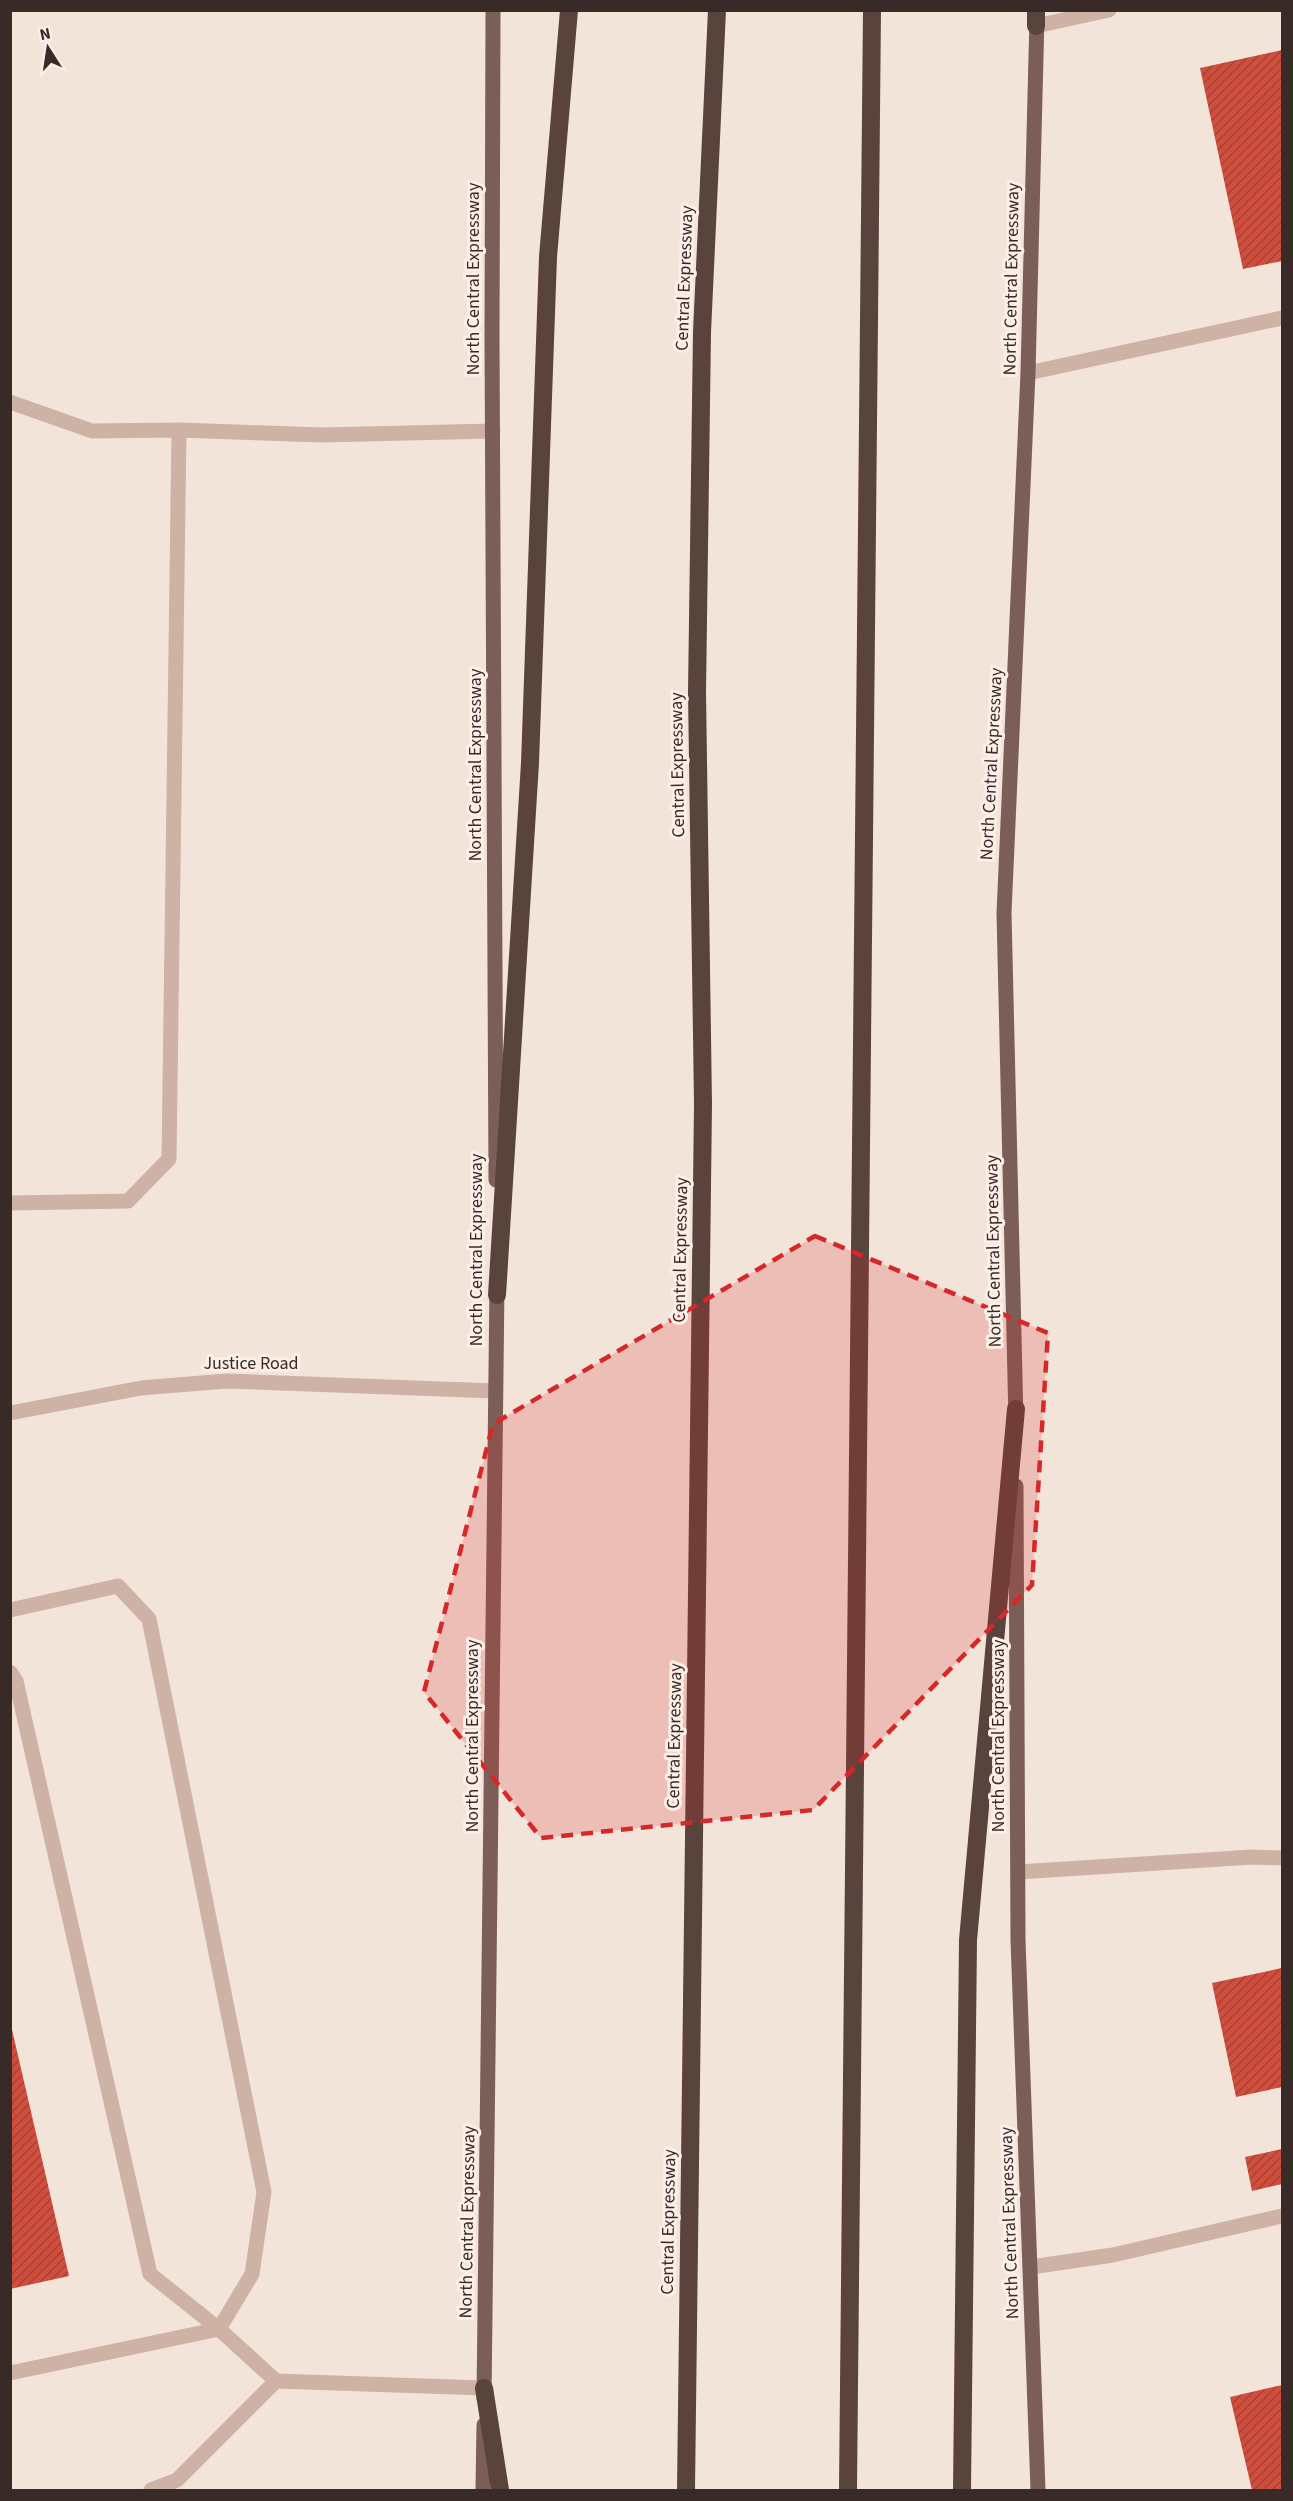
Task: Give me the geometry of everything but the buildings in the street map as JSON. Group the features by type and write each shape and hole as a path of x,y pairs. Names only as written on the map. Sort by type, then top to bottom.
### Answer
{"highway":[{"path":"497,1295 530,763 548,257 569,10"},
{"name":"Central Expressway","path":"686,2490 703,1104 697,692 702,332 717,10"},
{"path":"848,2490 872,10"},
{"path":"962,2490 968,1940 1016,1409"},
{"path":"484,2388 500,2490"}],"main road":[{"name":"North Central Expressway","path":"483,2490 497,1295 493,10"},
{"name":"North Central Expressway","path":"1036,16 1028,373 1004,913 1016,1409 1018,1940 1038,2490"}],"street":[{"path":"1036,16 1109,10"},
{"path":"1028,373 1282,318"},
{"path":"10,402 92,431 179,430 322,435 493,431"},
{"path":"10,1203 129,1201 168,1159 179,430"},
{"name":"Justice Road","path":"10,1413 141,1388 226,1381 495,1390"},
{"path":"10,1610 118,1586 149,1619 264,2192 252,2274 219,2330 10,2373"},
{"path":"10,1672 19,1693 150,2274 219,2330 276,2381 484,2388"},
{"path":"1018,1872 1252,1857 1282,1858"},
{"path":"1031,2267 1113,2255 1282,2216"},
{"path":"151,2490 177,2480 276,2381"}],"highlighted area":[{"path":"815,1236 1048,1333 1032,1585 813,1810 541,1838 424,1692 493,1424"}]}
